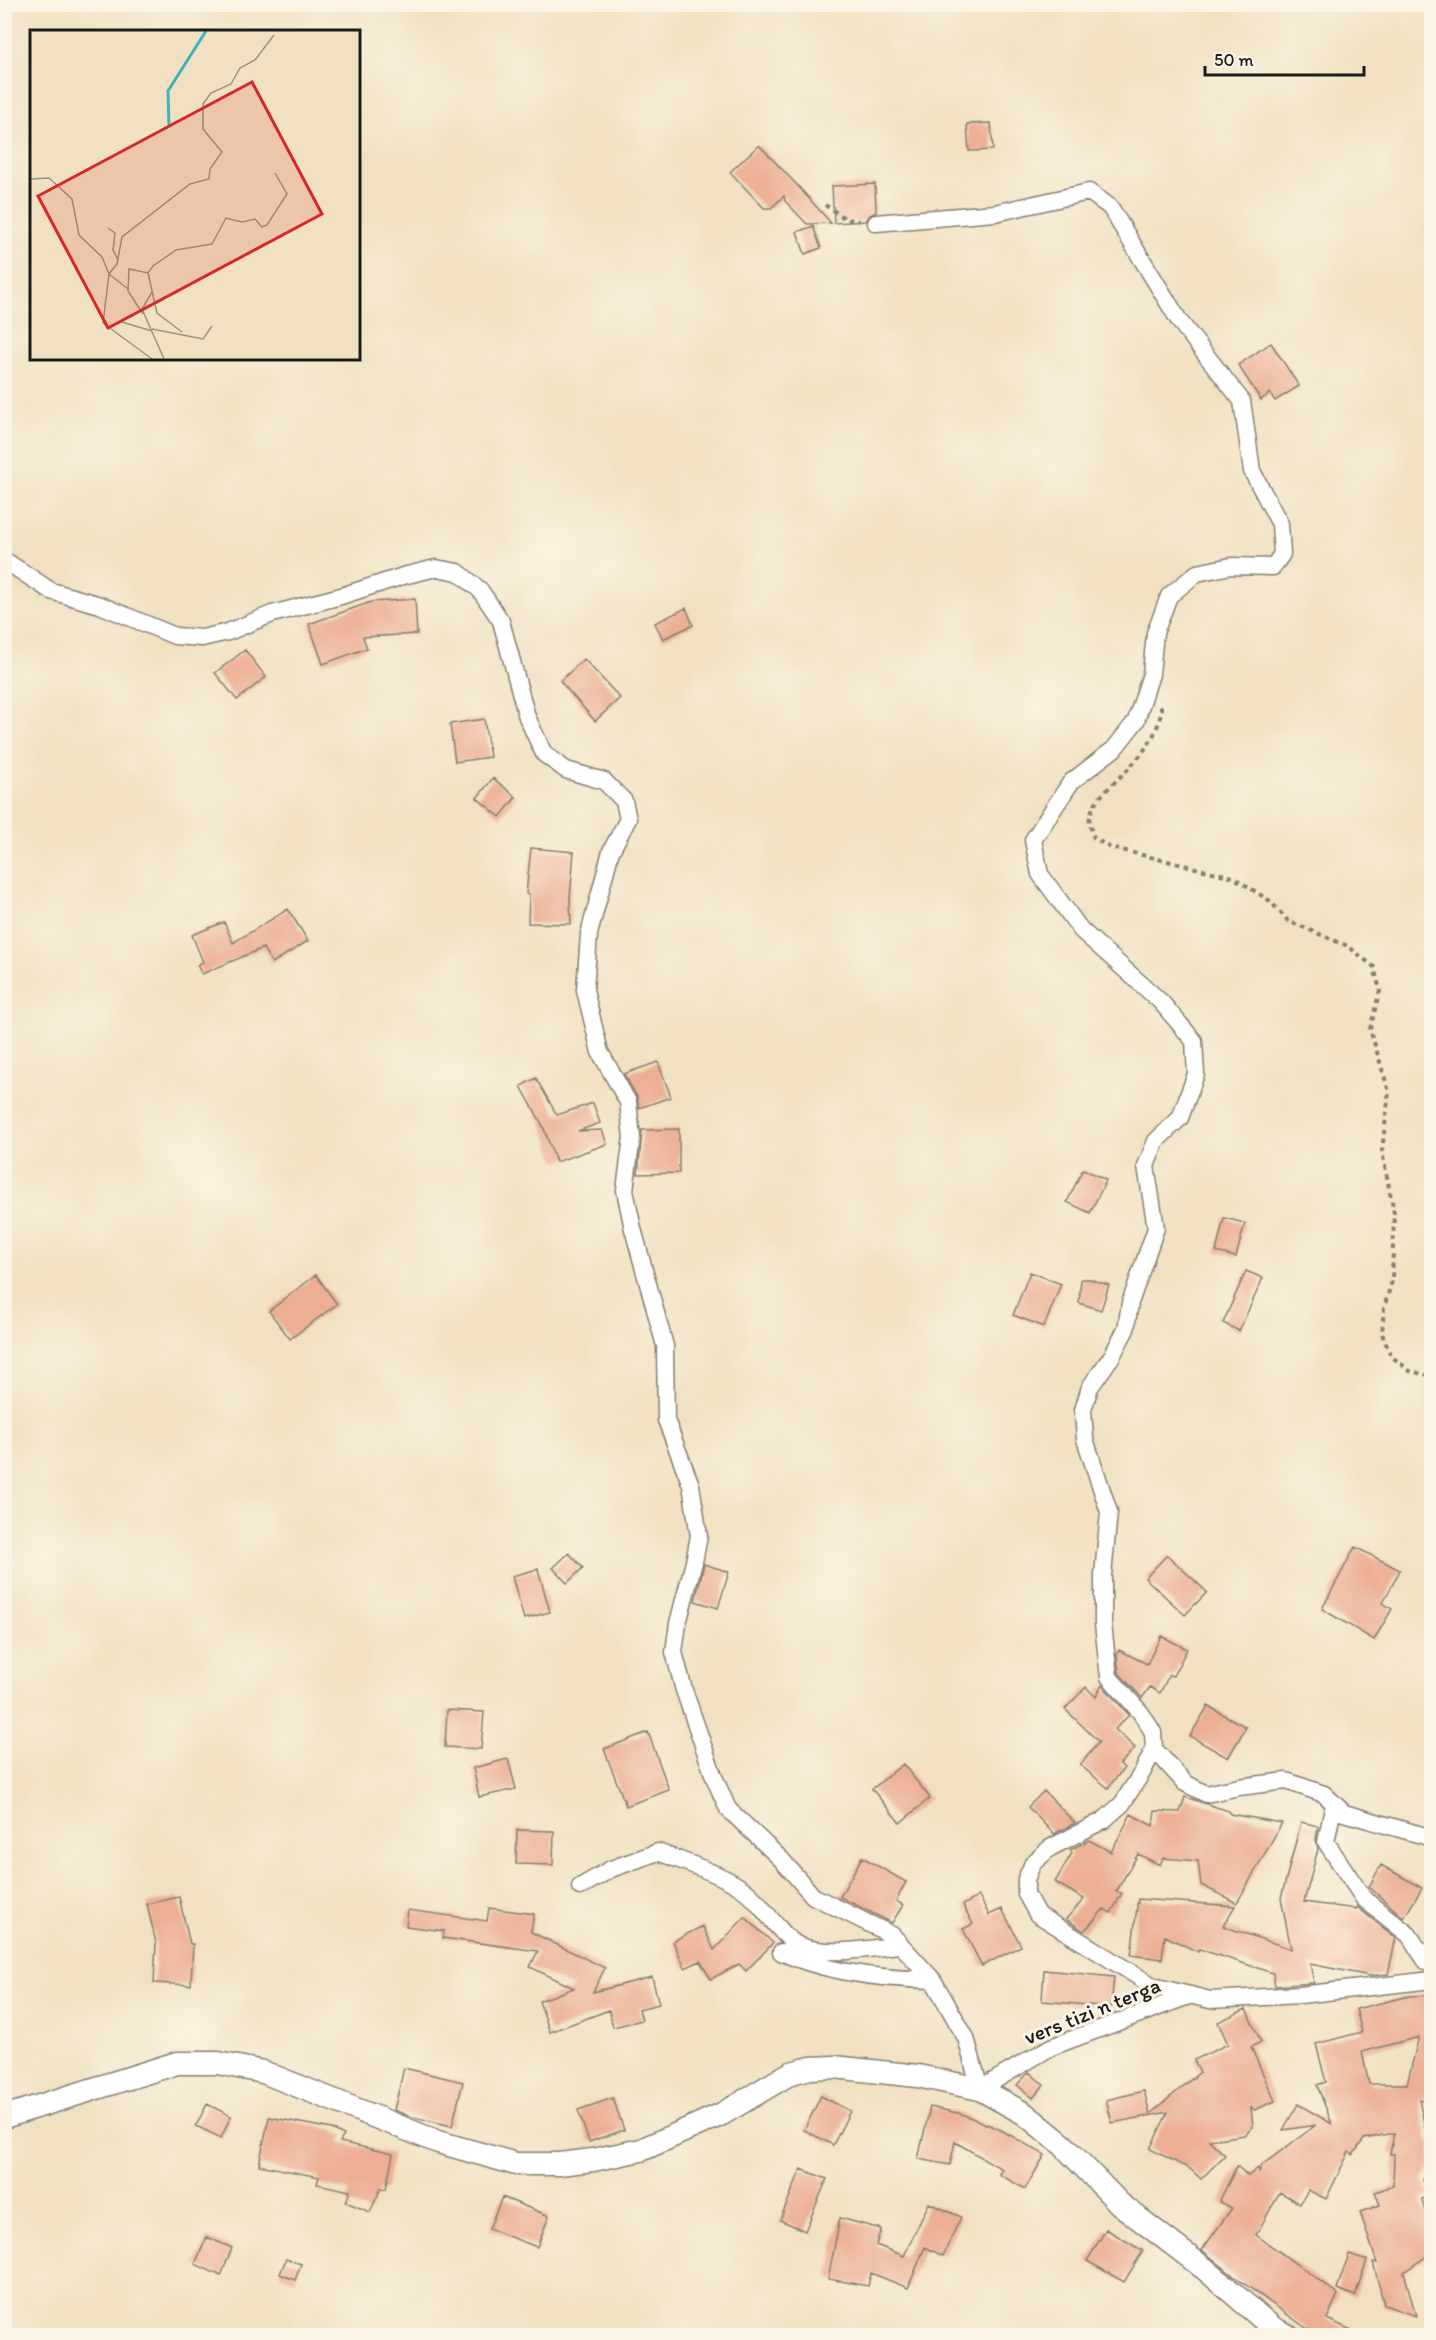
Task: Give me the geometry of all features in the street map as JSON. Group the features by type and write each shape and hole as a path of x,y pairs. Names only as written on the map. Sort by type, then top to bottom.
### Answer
{"main road":[{"path":"4,2117 177,2063 218,2063 263,2072 438,2142 516,2164 559,2164 642,2150 722,2114 791,2073 810,2068 834,2067 918,2076 980,2090 1025,2114 1063,2145 1120,2204 1205,2269 1273,2328 1288,2336"}],"street":[{"path":"876,223 995,213 1089,192 1110,207 1180,322 1242,401 1252,471 1280,524 1282,554 1273,567 1231,566 1197,573 1169,596 1155,633 1151,674 1136,721 1114,749 1071,782 1033,840 1040,874 1080,930 1161,1002 1194,1041 1196,1074 1180,1118 1156,1141 1146,1166 1156,1228 1130,1303 1126,1329 1112,1356 1090,1387 1083,1410 1085,1439 1108,1512 1103,1575 1103,1624 1109,1677 1141,1713 1153,1732 1154,1749 1122,1804 1104,1820 1050,1848 1033,1863 1026,1879 1026,1894 1037,1914 1153,1986 1210,2000 1300,1995 1431,1980"},
{"path":"4,560 51,591 100,605 175,636 202,638 228,632 272,614 341,596 403,576 436,568 458,572 480,590 501,621 527,717 544,754 566,770 604,781 624,801 628,819 611,851 597,901 589,934 585,990 600,1052 628,1102 632,1137 625,1190 665,1346 666,1420 691,1485 699,1536 678,1623 674,1652 684,1690 714,1777 728,1809 781,1859 813,1896 892,1935 933,1980 966,2038 980,2090"},
{"path":"1154,1749 1185,1784 1206,1794 1286,1781 1324,1794 1344,1814 1431,1838"},
{"path":"1334,1803 1326,1842 1336,1859 1364,1899 1409,1935 1426,1961 1431,1962"},
{"path":"580,1887 610,1869 658,1852 722,1878 748,1893 780,1929 799,1946 840,1952 900,1945"},
{"path":"781,1952 807,1964 846,1972 933,1980"},
{"name":"vers tizi n terga","path":"980,2090 1051,2048 1191,1995"}],"path":[{"path":"825,205 846,219 876,223"},
{"path":"1151,674 1161,699 1162,716 1150,740 1132,765 1095,802 1089,819 1094,838 1109,848 1233,877 1270,902 1288,921 1348,946 1374,967 1380,990 1370,1029 1389,1092 1382,1151 1394,1213 1392,1281 1384,1308 1382,1334 1391,1356 1410,1371 1431,1376"}],"building":[{"path":"991,123 993,150 969,151 967,124"},
{"path":"759,145 831,223 807,224 785,201 784,196 771,208 764,208 730,172"},
{"path":"875,184 876,212 866,221 834,223 832,186"},
{"path":"813,226 821,248 805,254 797,232"},
{"path":"1271,343 1299,386 1275,401 1270,393 1261,400 1238,365"},
{"path":"415,599 417,634 363,637 367,648 323,664 309,624 371,602"},
{"path":"686,608 693,625 663,639 655,623"},
{"path":"245,650 266,677 237,700 215,673"},
{"path":"584,659 620,698 595,721 560,681"},
{"path":"484,719 490,757 455,762 450,724"},
{"path":"493,778 516,797 500,817 477,798"},
{"path":"531,848 574,852 570,898 571,924 528,923 529,894 526,894"},
{"path":"288,909 308,941 272,963 263,948 202,974 197,965 203,962 192,935 224,922 233,943"},
{"path":"658,1062 671,1097 639,1108 637,1097 624,1074"},
{"path":"536,1078 557,1115 593,1103 600,1123 578,1131 602,1130 607,1144 556,1162 543,1126 521,1086"},
{"path":"679,1129 679,1173 638,1174 642,1130"},
{"path":"1083,1169 1106,1180 1090,1213 1067,1202"},
{"path":"1224,1218 1245,1223 1236,1257 1216,1252"},
{"path":"1246,1271 1263,1278 1239,1331 1223,1323"},
{"path":"1030,1272 1061,1284 1044,1327 1013,1315"},
{"path":"316,1275 337,1304 290,1339 269,1311"},
{"path":"1081,1279 1109,1285 1101,1310 1079,1303"},
{"path":"1355,1547 1400,1570 1383,1603 1392,1609 1374,1640 1322,1609"},
{"path":"569,1553 583,1568 567,1583 553,1568"},
{"path":"1167,1555 1207,1592 1185,1615 1145,1578"},
{"path":"704,1564 729,1572 718,1608 695,1601"},
{"path":"538,1569 550,1612 524,1619 512,1576"},
{"path":"1161,1636 1187,1649 1173,1676 1169,1675 1160,1693 1150,1687 1142,1698 1119,1673 1117,1654 1119,1650 1147,1664"},
{"path":"1102,1685 1129,1715 1115,1729 1135,1748 1120,1764 1124,1768 1108,1788 1080,1765 1099,1742 1065,1709 1086,1687 1096,1697"},
{"path":"1208,1706 1246,1727 1228,1758 1190,1736"},
{"path":"447,1710 484,1712 481,1749 445,1747"},
{"path":"648,1732 669,1790 626,1806 604,1749"},
{"path":"508,1759 516,1789 479,1797 473,1768"},
{"path":"903,1764 930,1798 900,1823 872,1789"},
{"path":"1044,1791 1075,1823 1054,1834 1028,1807"},
{"path":"1185,1797 1229,1811 1230,1814 1282,1823 1237,1903 1201,1885 1198,1861 1163,1858 1160,1865 1138,1854 1116,1892 1122,1893 1111,1913 1104,1909 1084,1931 1066,1919 1084,1899 1055,1882 1072,1853 1070,1850 1089,1840 1111,1852 1131,1814 1153,1826 1155,1811 1180,1812"},
{"path":"1301,1822 1318,1826 1316,1840 1318,1849 1304,1902 1356,1909 1357,1907 1396,1938 1388,1974 1370,1976 1310,1964 1314,1983 1275,1986 1273,1973 1199,1949 1198,1952 1165,1936 1162,1959 1131,1955 1138,1899 1235,1906 1223,1926 1291,1949 1281,1898"},
{"path":"517,1830 554,1831 553,1865 516,1864"},
{"path":"862,1857 906,1882 896,1901 903,1905 892,1923 840,1897"},
{"path":"1381,1865 1422,1888 1404,1918 1369,1887"},
{"path":"979,1896 989,1915 1002,1909 1021,1946 982,1966 963,1929 973,1924 963,1905"},
{"path":"179,1897 190,1944 193,1944 191,1985 154,1983 156,1943 147,1904"},
{"path":"489,1908 534,1914 531,1932 605,1968 593,1992 652,1977 659,2004 639,2009 642,2020 613,2027 609,2010 550,2032 539,2001 574,1988 530,1967 538,1951 443,1938 444,1931 406,1926 408,1910 487,1921"},
{"path":"745,1917 773,1943 746,1971 739,1964 711,1979 700,1961 685,1968 673,1941 703,1926 714,1950"},
{"path":"1044,1970 1114,1977 1111,2007 1042,2001"},
{"path":"1431,1995 1431,2102 1419,2099 1428,2142 1431,2144 1431,2165 1423,2180 1430,2195 1422,2199 1431,2237 1431,2253 1404,2272 1416,2316 1384,2305 1373,2262 1377,2263 1360,2212 1380,2205 1375,2192 1393,2186 1394,2154 1390,2154 1394,2133 1364,2139 1353,2155 1349,2152 1326,2199 1308,2190 1300,2204 1280,2192 1256,2235 1338,2294 1327,2319 1365,2336 1318,2336 1235,2277 1202,2250 1232,2208 1219,2202 1237,2166 1248,2176 1258,2168 1259,2172 1262,2165 1316,2125 1283,2130 1298,2104 1332,2124 1317,2085 1326,2082 1316,2044 1362,2032 1356,2009 1409,1996","holes":["1419,2037 1407,2084 1369,2084 1362,2052"]},
{"path":"1246,2009 1261,2042 1251,2047 1275,2101 1255,2110 1251,2108 1253,2127 1245,2135 1209,2140 1225,2155 1201,2179 1190,2169 1150,2149 1168,2112 1112,2123 1106,2100 1144,2091 1150,2114 1200,2072 1194,2060 1228,2044 1218,2022"},
{"path":"404,2068 463,2082 452,2126 394,2110"},
{"path":"1029,2072 1044,2085 1033,2098 1017,2085"},
{"path":"821,2096 850,2111 833,2145 804,2130"},
{"path":"613,2098 624,2130 589,2142 578,2110"},
{"path":"207,2104 231,2116 221,2138 196,2126"},
{"path":"930,2107 962,2114 1001,2130 1045,2155 1025,2189 999,2174 1002,2169 955,2142 950,2165 918,2159"},
{"path":"269,2117 332,2129 344,2135 340,2142 393,2154 386,2189 381,2188 370,2212 346,2202 350,2191 317,2184 319,2177 259,2165"},
{"path":"801,2169 827,2179 805,2231 780,2220"},
{"path":"502,2197 549,2216 537,2247 489,2229"},
{"path":"929,2203 961,2217 943,2256 925,2247 908,2288 871,2273 868,2286 828,2279 840,2218 881,2229 876,2245 904,2256"},
{"path":"1106,2229 1143,2251 1124,2282 1087,2261"},
{"path":"207,2237 232,2248 221,2276 195,2264"},
{"path":"1349,2254 1367,2260 1355,2296 1337,2289"},
{"path":"286,2259 301,2264 295,2280 280,2274"}]}
